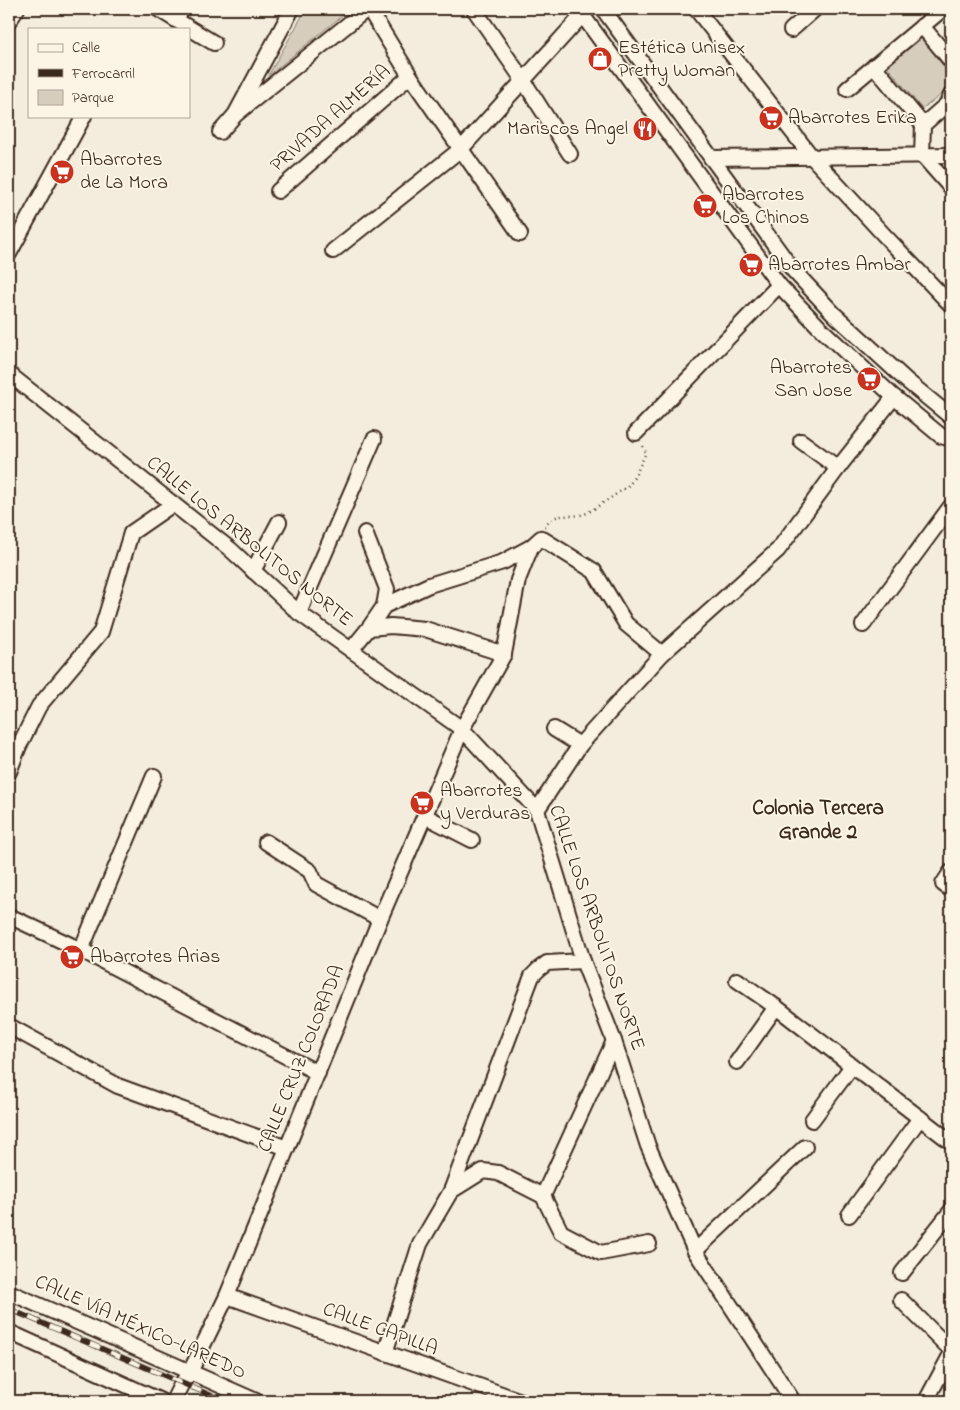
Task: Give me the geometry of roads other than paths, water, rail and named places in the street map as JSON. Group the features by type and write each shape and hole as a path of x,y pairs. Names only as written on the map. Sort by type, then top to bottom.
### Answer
{"street":[{"path":"9,21 18,9"},
{"path":"158,9 179,14 214,43"},
{"path":"235,115 292,9"},
{"path":"220,132 235,115 368,9 410,76 520,234"},
{"path":"474,9 523,80 570,154"},
{"path":"603,9 799,277 835,315 907,381 951,417 946,437"},
{"path":"696,9 812,157 951,305"},
{"path":"791,30 815,9"},
{"path":"333,251 461,149 583,11 779,285 822,330 894,398 946,437 951,447"},
{"path":"846,89 938,13"},
{"path":"922,26 951,60"},
{"path":"874,66 923,125 922,155 951,188"},
{"name":"PRIVADA ALMERÍA","path":"278,191 410,76"},
{"path":"923,125 947,104 951,95"},
{"path":"9,254 83,118"},
{"path":"712,158 951,155"},
{"path":"636,433 779,285"},
{"name":"CALLE LOS ARBOLITOS NORTE","path":"9,374 230,549 298,613 462,729 537,810 583,961 614,1041 648,1146 695,1252 793,1401"},
{"path":"537,810 580,745 662,654 778,550 838,468 894,398"},
{"path":"298,613 374,439"},
{"path":"801,441 838,468"},
{"path":"9,772 14,743 39,706 101,632 131,533 173,504"},
{"path":"864,625 951,506"},
{"path":"254,571 280,522"},
{"path":"351,650 384,606 387,589 365,533"},
{"path":"384,606 429,585 503,562 536,543 594,571 626,624 662,654"},
{"name":"CALLE CRUZ COLORADA","path":"173,1401 190,1372 227,1296 380,919 462,729 504,654 518,580 536,543"},
{"path":"369,628 391,626 425,629 504,654"},
{"path":"554,730 580,745"},
{"path":"81,950 154,776"},
{"path":"425,816 472,840"},
{"path":"266,842 310,871 316,884 380,919"},
{"path":"951,872 943,884 951,890"},
{"path":"9,916 81,950 318,1073"},
{"path":"385,1352 420,1244 451,1191 532,976 547,963 583,961"},
{"path":"737,980 776,1007 951,1142"},
{"path":"737,1062 776,1007"},
{"path":"9,1026 118,1086 287,1148"},
{"path":"543,1196 614,1041"},
{"path":"812,1120 852,1066"},
{"path":"849,1215 920,1118"},
{"path":"695,1252 805,1147"},
{"path":"451,1191 483,1172 498,1173 543,1196 561,1232 601,1252 649,1244"},
{"path":"902,1272 951,1211"},
{"name":"CALLE VÍA MÉXICO-LAREDO","path":"9,1292 256,1401"},
{"name":"CALLE CAPILLA","path":"227,1296 521,1401"},
{"path":"901,1300 951,1352 947,1372 926,1401"},
{"path":"9,1332 161,1401"}],"railway":[{"path":"9,1309 224,1401"}],"place":[{"name":"Estética Unisex Pretty Woman","path":"600,59"},
{"name":"Abarrotes Erika","path":"771,118"},
{"name":"Mariscos Angel","path":"645,129"},
{"name":"Abarrotes de La Mora","path":"62,172"},
{"name":"Abarrotes Los Chinos","path":"705,206"},
{"name":"Abarrotes Ambar","path":"751,265"},
{"name":"Abarrotes San Jose","path":"869,379"},
{"name":"Abarrotes y Verduras","path":"422,803"},
{"name":"Abarrotes Arias","path":"72,957"}],"district":[{"name":"Colonia Tercera Grande 2","path":"818,821"}]}
